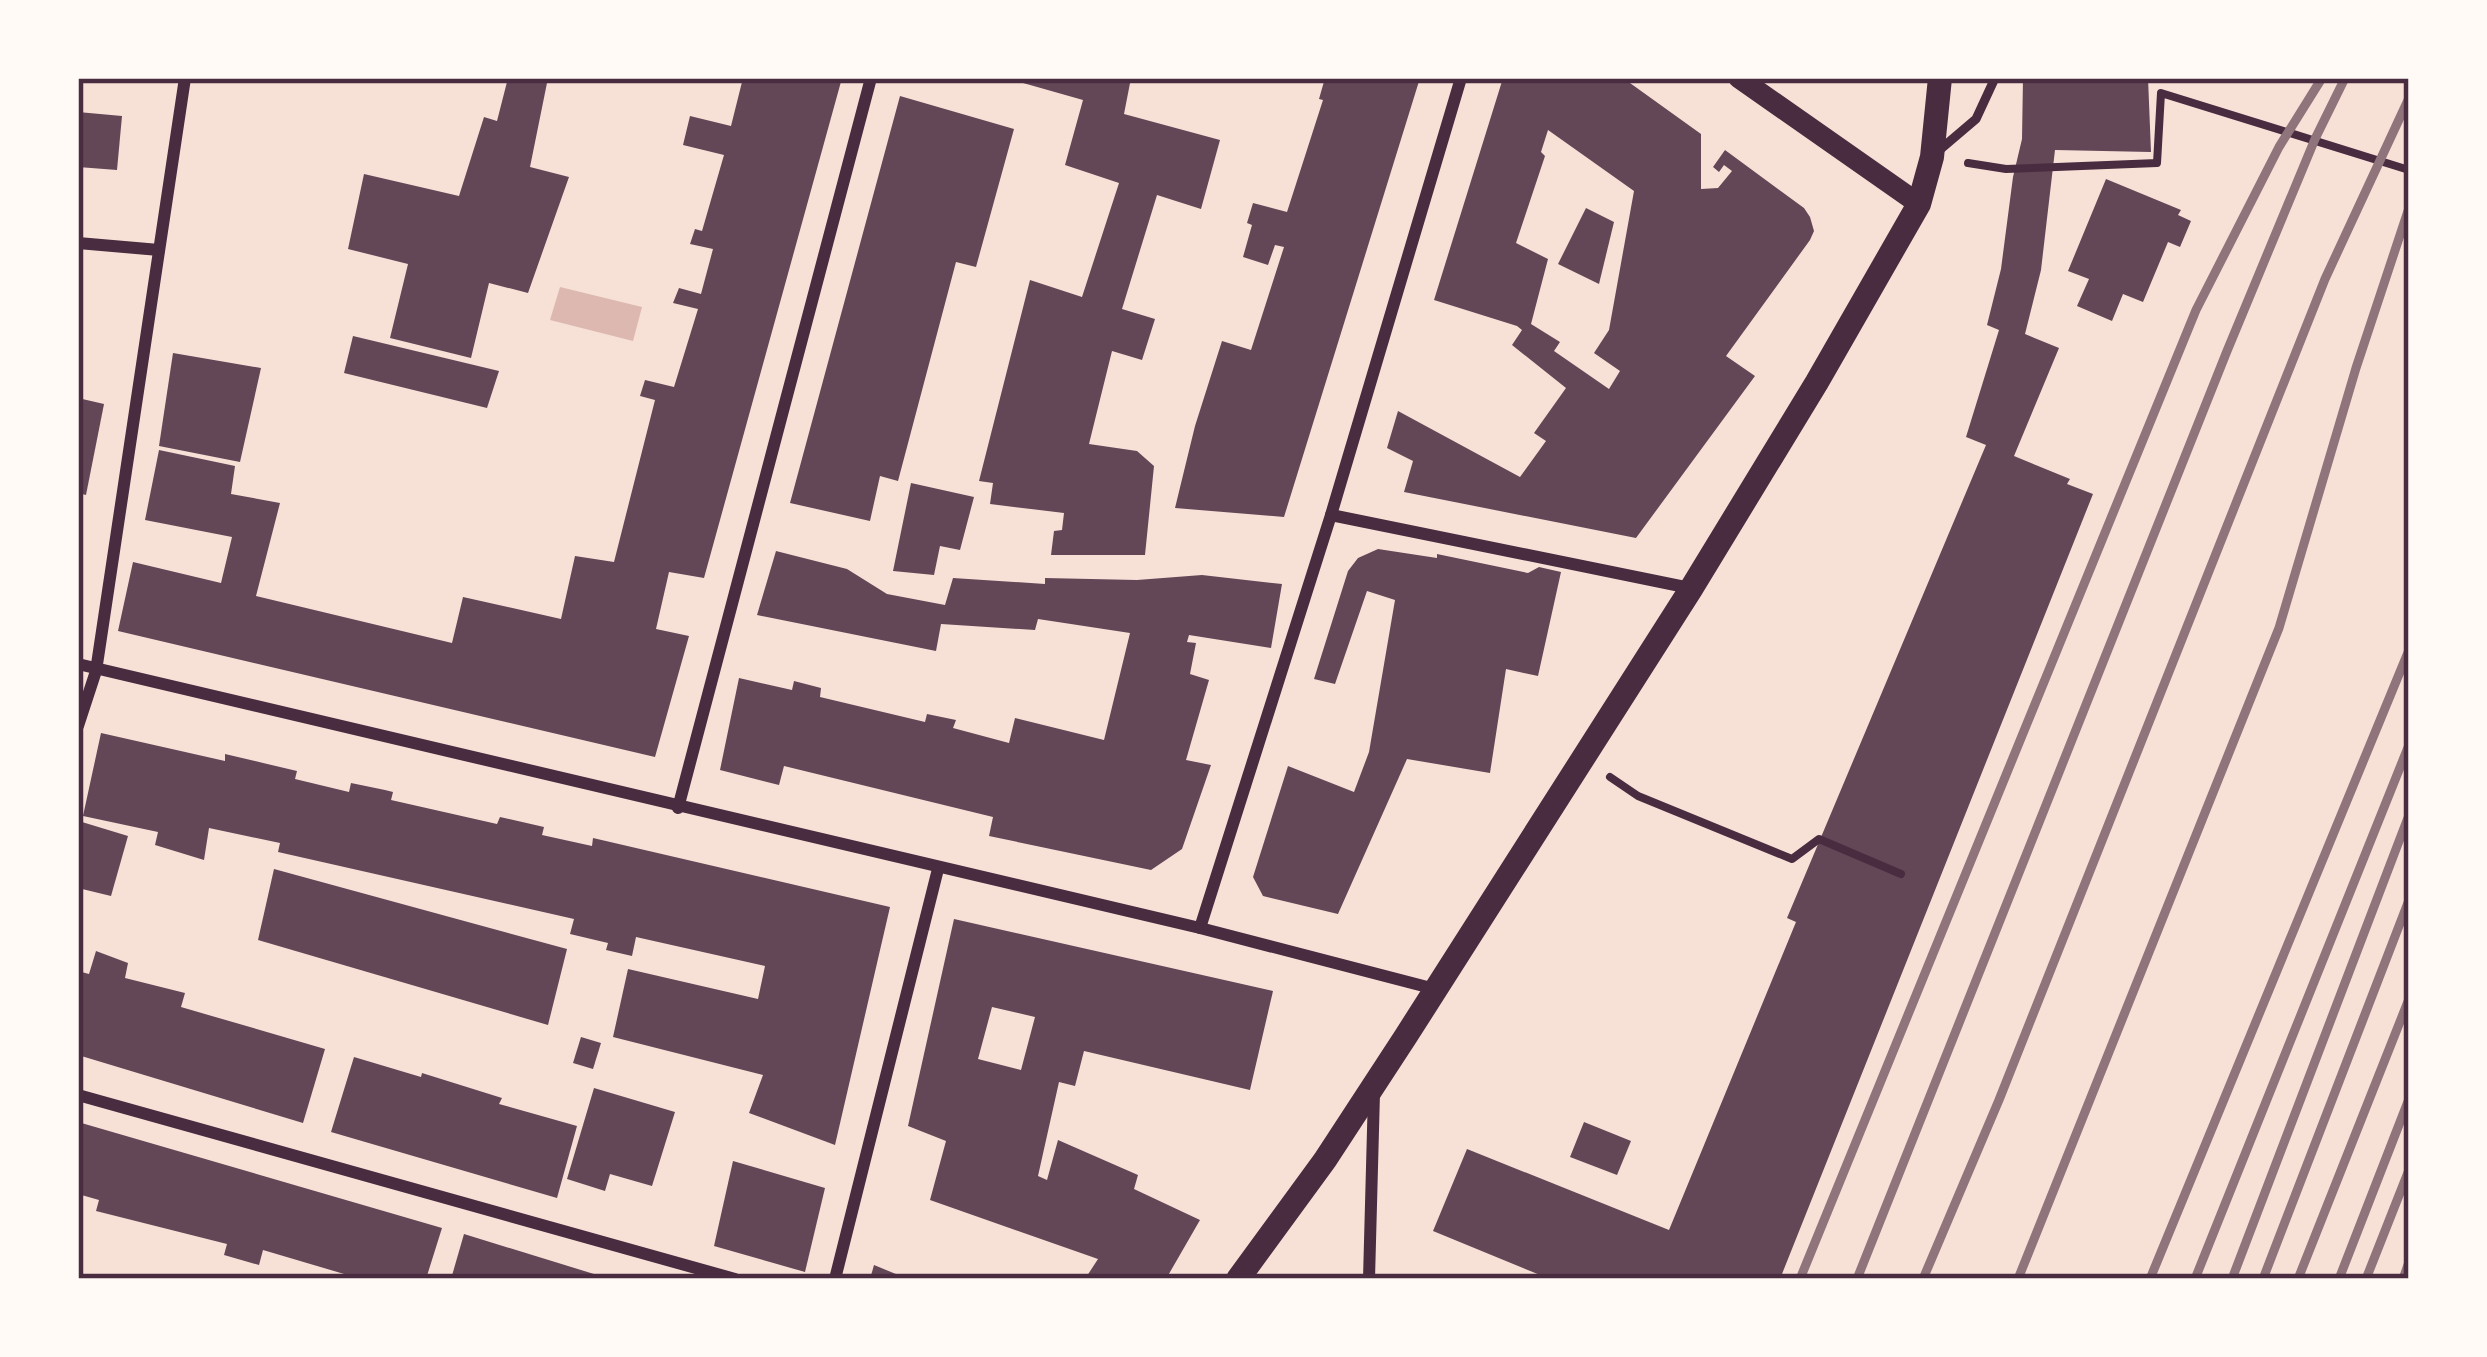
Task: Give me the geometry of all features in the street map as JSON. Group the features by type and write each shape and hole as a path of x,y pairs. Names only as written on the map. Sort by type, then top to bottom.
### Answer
{"main road":[{"path":"1238,1279 1325,1160 1436,989 1817,382 1919,204 1932,157 1940,78"}],"street":[{"path":"78,726 96,671 185,78"},
{"path":"678,808 872,78"},
{"path":"1200,928 1331,514 1461,78"},
{"path":"1738,78 1919,204"},
{"path":"78,243 159,250"},
{"path":"1331,514 1691,589"},
{"path":"78,664 1200,928 1436,989"},
{"path":"835,1279 938,869"},
{"path":"1369,1279 1374,1085"},
{"path":"78,1095 735,1279"}],"lane":[{"path":"1932,157 1976,119 1995,78"}],"path":[{"path":"1932,157 2006,169 2157,164 2161,93 2409,170"},
{"path":"1582,758 1638,796 1792,860 1819,839 1901,874"}],"shaded area":[{"path":"560,287 642,307 633,341 550,320"}],"building":[{"path":"508,78 548,78 530,167 569,177 528,293 489,283 471,358 390,338 408,264 348,249 364,174 459,196 484,117 497,121"},
{"path":"743,78 842,78 704,578 669,572 656,629 689,636 655,757 118,631 133,562 221,583 232,537 145,520 159,450 235,466 231,494 280,503 256,596 452,643 463,597 561,619 575,556 614,562 655,400 640,396 645,380 674,387 698,309 673,303 679,288 701,294 713,249 690,244 695,229 702,231 724,155 683,145 690,116 731,126"},
{"path":"1005,78 1131,78 1124,114 1220,140 1201,209 1157,195 1122,309 1155,319 1142,360 1112,351 1089,444 1137,451 1154,466 1145,555 1051,555 1054,531 1062,530 1064,513 990,504 993,483 979,481 1030,280 1082,297 1119,183 1065,165 1083,100"},
{"path":"1325,78 1420,78 1284,517 1175,508 1222,341 1251,350 1284,247 1275,245 1268,265 1243,257 1253,203 1287,212 1323,100 1319,99"},
{"path":"1503,78 1623,78 1701,134 1701,189 1718,188 1732,171 1724,165 1719,172 1713,167 1725,150 1804,208 1814,231 1726,356 1755,376 1636,538 1404,492 1413,461 1387,448 1398,411 1520,477 1546,441 1534,433 1566,388 1512,345 1522,330 1517,326 1434,300","holes":["1548,130 1634,191 1609,330 1594,353 1620,371 1609,389 1554,351 1560,342 1531,324 1548,259 1516,243 1545,156 1541,152"]},
{"path":"2023,78 2148,78 2151,152 2055,150 2041,270 2025,334 2059,348 2014,456 2093,494 1780,1279 1539,1279 1540,1275 1433,1231 1467,1149 1669,1230 1796,922 1787,918 1986,445 1966,437 1999,330 1987,325 2022,139"},
{"path":"900,96 1014,129 976,267 956,262 898,481 880,476 870,521 790,503"},
{"path":"78,112 122,116 117,170 78,167"},
{"path":"2106,179 2181,210 2178,215 2191,221 2180,247 2168,242 2143,302 2123,294 2112,321 2077,306 2089,279 2068,271"},
{"path":"1586,208 1614,222 1599,284 1558,264"},
{"path":"353,336 499,371 487,408 344,373"},
{"path":"173,353 261,368 240,462 159,446"},
{"path":"78,398 104,404 86,495 78,493"},
{"path":"911,483 974,497 960,550 940,546 934,575 893,571"},
{"path":"1378,549 1437,558 1437,554 1528,573 1539,567 1561,572 1538,676 1506,669 1490,773 1407,759 1338,914 1263,896 1253,877 1288,766 1354,792 1369,752 1395,600 1367,591 1335,684 1314,679 1348,571 1358,558"},
{"path":"776,551 847,569 887,594 945,605 953,578 1045,584 1045,578 1137,580 1202,575 1282,584 1271,648 1189,635 1187,642 1196,643 1190,674 1209,680 1186,760 1211,765 1182,849 1151,870 989,836 993,817 784,766 779,785 720,770 739,678 792,690 794,681 821,688 820,697 925,722 927,714 956,720 953,728 1009,743 1015,718 1104,740 1130,633 1038,619 1035,630 941,624 936,651 757,615"},
{"path":"101,733 225,761 225,754 297,771 295,779 349,792 351,783 385,790 393,792 391,800 497,824 500,817 544,827 542,835 592,846 593,838 890,907 835,1145 749,1113 763,1075 613,1037 628,969 758,999 765,966 636,937 632,956 606,950 608,943 570,934 574,919 278,852 280,843 209,828 204,860 155,845 158,832 83,816"},
{"path":"82,822 128,836 111,896 78,888"},
{"path":"274,869 567,949 548,1025 258,940"},
{"path":"954,919 1273,991 1250,1090 1084,1051 1075,1086 1059,1082 1038,1176 1047,1180 1058,1140 1138,1175 1134,1189 1200,1220 1166,1279 1085,1279 1098,1259 930,1200 946,1141 908,1126","holes":["992,1007 1035,1017 1021,1070 978,1059"]},
{"path":"96,951 128,963 125,978 185,993 181,1007 325,1049 303,1123 78,1055 78,971 89,974"},
{"path":"581,1037 601,1043 593,1069 573,1063"},
{"path":"354,1057 421,1077 422,1073 502,1098 499,1104 577,1126 557,1198 331,1132"},
{"path":"594,1088 675,1112 652,1186 610,1174 605,1191 567,1179"},
{"path":"78,1122 442,1228 426,1279 361,1279 263,1250 259,1265 224,1255 227,1244 96,1211 99,1200 78,1194"},
{"path":"1584,1122 1631,1141 1617,1175 1570,1157"},
{"path":"733,1161 825,1188 805,1272 714,1246"},
{"path":"464,1234 607,1278 607,1279 451,1279"},
{"path":"874,1265 908,1279 870,1279"}],"railway":[{"path":"1800,1279 2196,310 2279,147 2322,78"},
{"path":"1857,1279 2227,351 2345,78"},
{"path":"1923,1279 1999,1100 2325,279 2409,98"},
{"path":"2018,1279 2279,628 2409,208"},
{"path":"2150,1279 2409,650"},
{"path":"2195,1279 2409,745"},
{"path":"2232,1279 2409,815"},
{"path":"2263,1279 2409,900"},
{"path":"2298,1279 2409,999"},
{"path":"2339,1279 2409,1099"},
{"path":"2366,1279 2409,1170"},
{"path":"2403,1279 2409,1262"}]}
